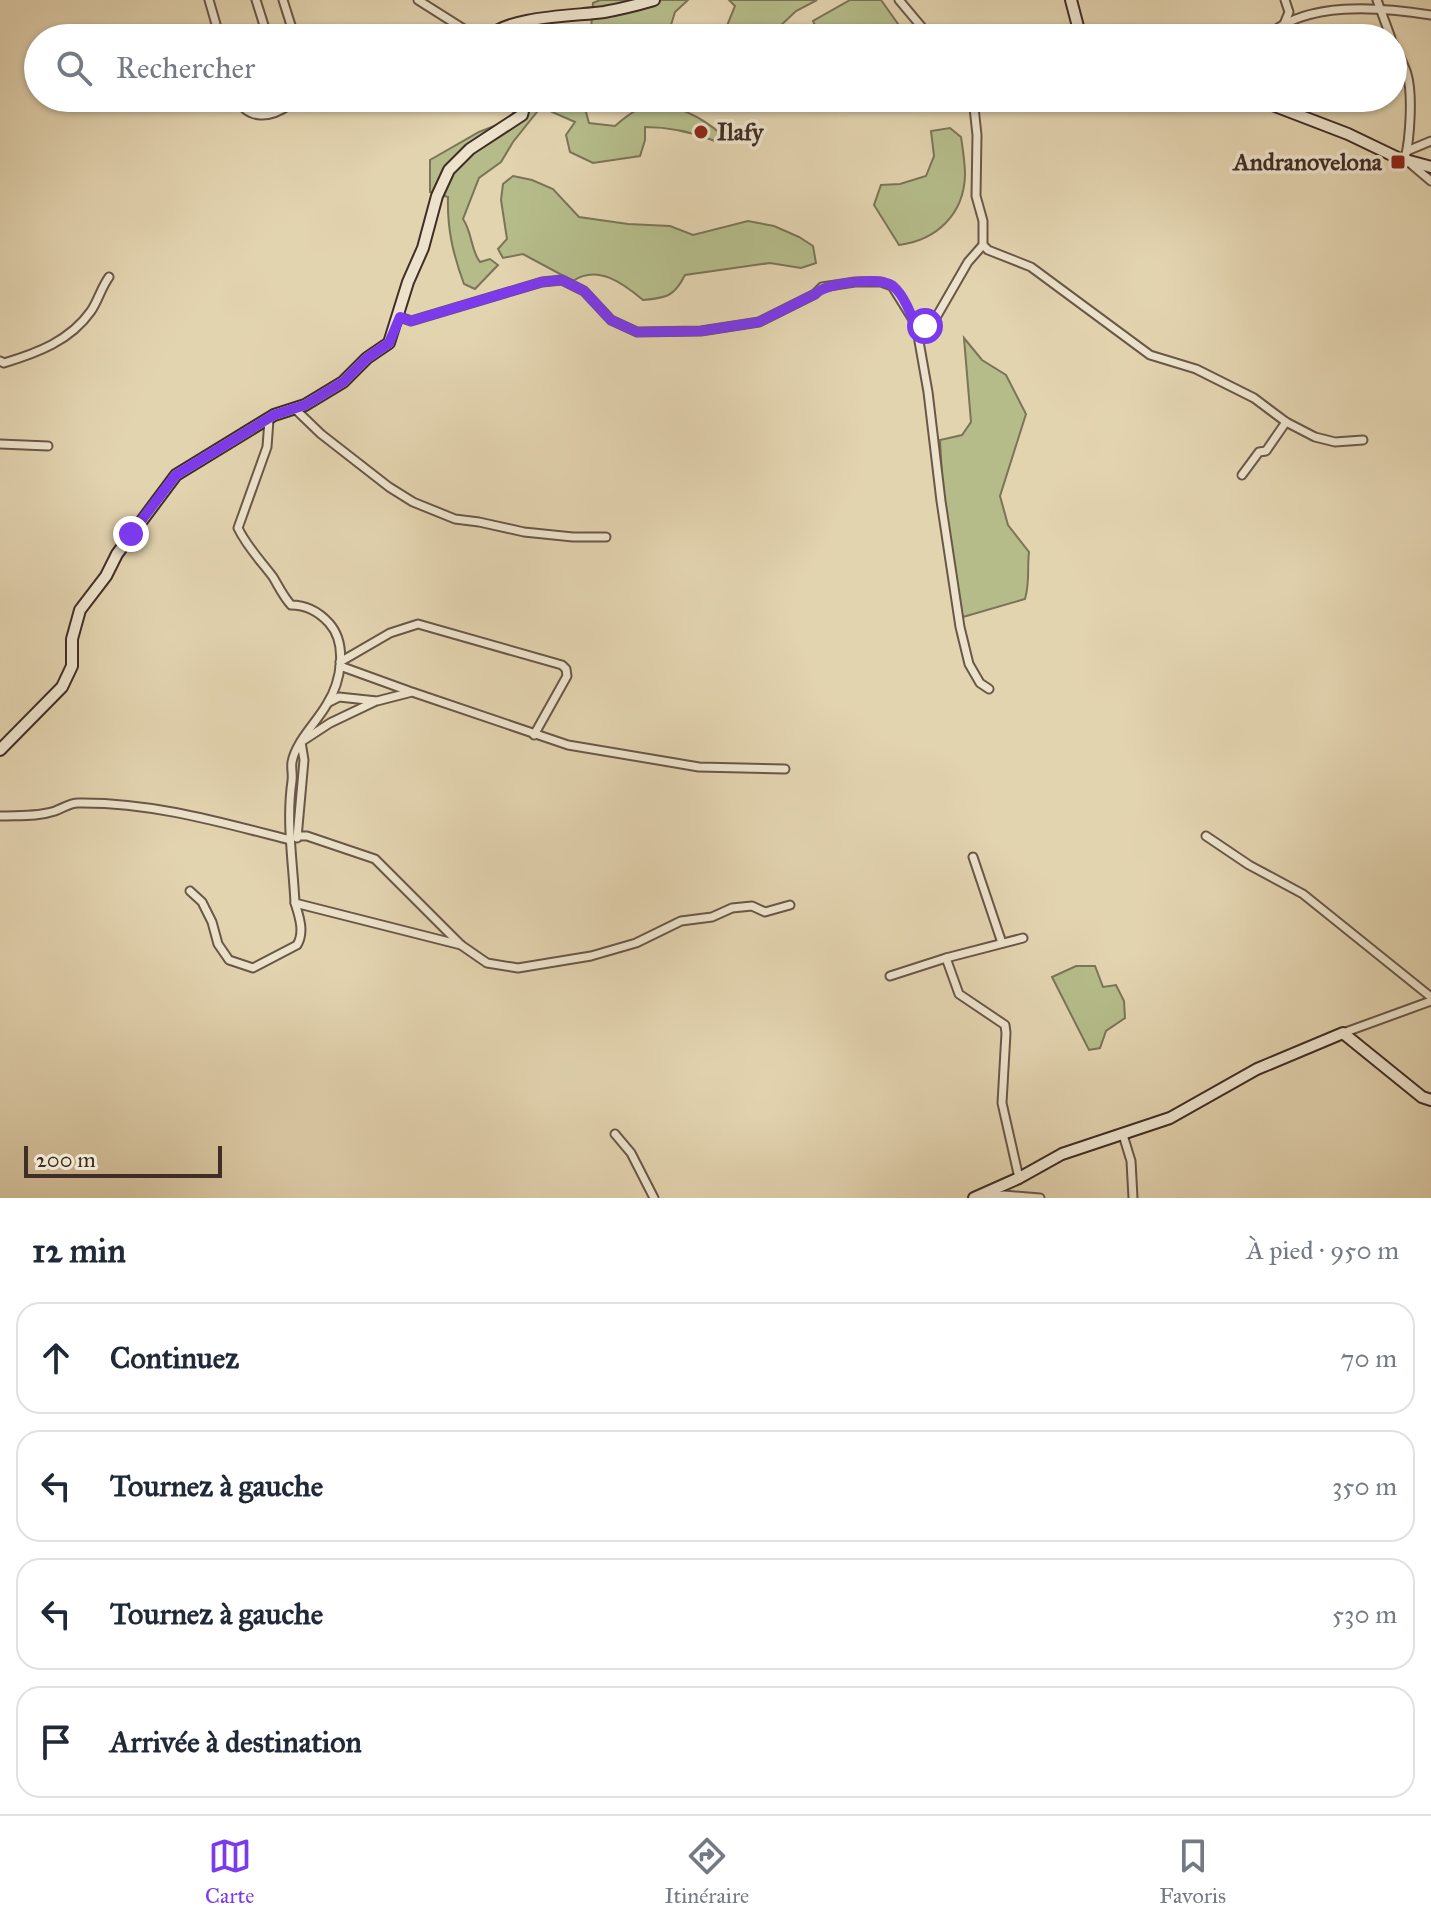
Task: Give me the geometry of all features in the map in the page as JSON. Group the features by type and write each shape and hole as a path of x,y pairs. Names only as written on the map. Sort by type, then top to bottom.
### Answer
{"street":[{"path":"209,0 216,24"},
{"path":"256,0 264,24"},
{"path":"283,0 291,24"},
{"path":"418,0 456,24"},
{"path":"517,24 606,12 654,0"},
{"path":"899,0 919,24"},
{"path":"1071,0 1077,24"},
{"path":"1283,24 1289,12 1285,0"},
{"path":"1287,24 1327,9 1378,3 1431,15"},
{"path":"1378,3 1386,24"},
{"path":"1406,155 1410,133 1407,74"},
{"path":"249,112 267,116 275,112"},
{"path":"0,750 62,687 72,666 72,639 80,610 153,503 176,475 274,415 343,382 367,358 389,343 408,282 423,248 437,196 449,170 470,149 523,112"},
{"path":"917,330 934,321 968,262 983,245 983,221 976,196 974,112"},
{"path":"1291,112 1431,167"},
{"path":"1406,155 1431,141"},
{"path":"1406,155 1431,181"},
{"path":"983,245 1045,276 1150,355 1196,369 1254,398 1286,422 1315,437 1335,442 1363,440"},
{"path":"1,363 40,351 57,342 90,313 109,277"},
{"path":"395,327 400,317 411,321 542,282 562,280 584,291 611,320 637,332 701,331 759,322 815,294 822,287 855,282 881,282 892,286 904,302 917,330 960,627 969,664 980,683 989,689"},
{"path":"294,408 321,434 413,502 455,519 524,532 606,537"},
{"path":"190,891 202,902 218,944 229,960 253,968 288,950 300,940 291,851 294,838 288,797 292,761 301,742 329,702 341,650 333,628 308,607 291,605 281,594 238,528 267,447 269,420"},
{"path":"1242,475 1259,452 1266,451 1277,440 1286,422"},
{"path":"0,444 48,446"},
{"path":"340,664 390,633 418,624 562,665 567,676 534,735"},
{"path":"340,664 568,745 699,767 785,769"},
{"path":"301,742 330,723 377,701 412,692"},
{"path":"329,702 339,697 377,701"},
{"path":"0,816 36,815 73,803 124,804 181,812 294,838 307,836 375,859 461,945 487,963 518,968 591,956 636,943 681,921 712,917 732,908 752,906 765,912 790,905"},
{"path":"974,1198 1062,1154 1170,1118 1257,1069 1431,999 1303,894 1249,865 1206,836"},
{"path":"973,857 1002,943"},
{"path":"295,903 461,945"},
{"path":"890,976 1023,938"},
{"path":"946,958 959,994 1005,1025 1002,1103 1019,1178"},
{"path":"1343,1033 1422,1097 1431,1100"},
{"path":"615,1134 631,1153 654,1198"},
{"path":"1123,1135 1131,1161 1133,1198"},
{"path":"974,1198 1004,1195 1040,1198"}],"green space":[{"path":"600,0 688,0 675,12 671,24 591,24 593,3"},
{"path":"729,0 817,0 796,11 782,24 728,24 735,6"},
{"path":"850,0 881,0 898,24 814,24 813,21"},
{"path":"537,112 501,162 479,178 463,219 480,262 490,259 498,265 475,289 464,284 457,262 450,231 448,197 430,192 430,160 479,132 502,123 514,113"},
{"path":"552,112 586,112 589,123 615,126 634,112 686,112 722,135 715,141 681,131 645,127 640,156 593,163 570,152 566,135 575,122"},
{"path":"950,128 961,137 965,175 960,202 946,223 936,231 899,245 874,205 881,185 900,184 926,176 934,156 931,131"},
{"path":"513,176 553,189 579,217 670,226 693,235 748,221 774,226 813,246 816,263 801,268 770,263 685,275 668,295 643,300 619,282 601,275 582,276 573,281 523,254 503,258 498,249 507,239 501,200 503,184"},
{"path":"964,338 982,360 1006,375 1026,414 1000,496 1008,525 1029,552 1025,599 963,617 958,603 943,496 940,440 962,435 971,422"},
{"path":"1076,966 1095,966 1103,987 1116,985 1124,1001 1125,1018 1106,1031 1100,1048 1089,1050 1052,977"}],"place":[{"name":"Ilafy","path":"701,132"},
{"name":"Andranovelona","path":"1398,162"}],"route":[{"path":"131,534 176,475 274,415 305,405 343,382 367,358 389,343 400,317 411,321 542,282 562,280 584,291 611,320 637,332 701,331 759,322 815,294 822,287 881,282 892,286 904,302 917,330 925,326"}]}
